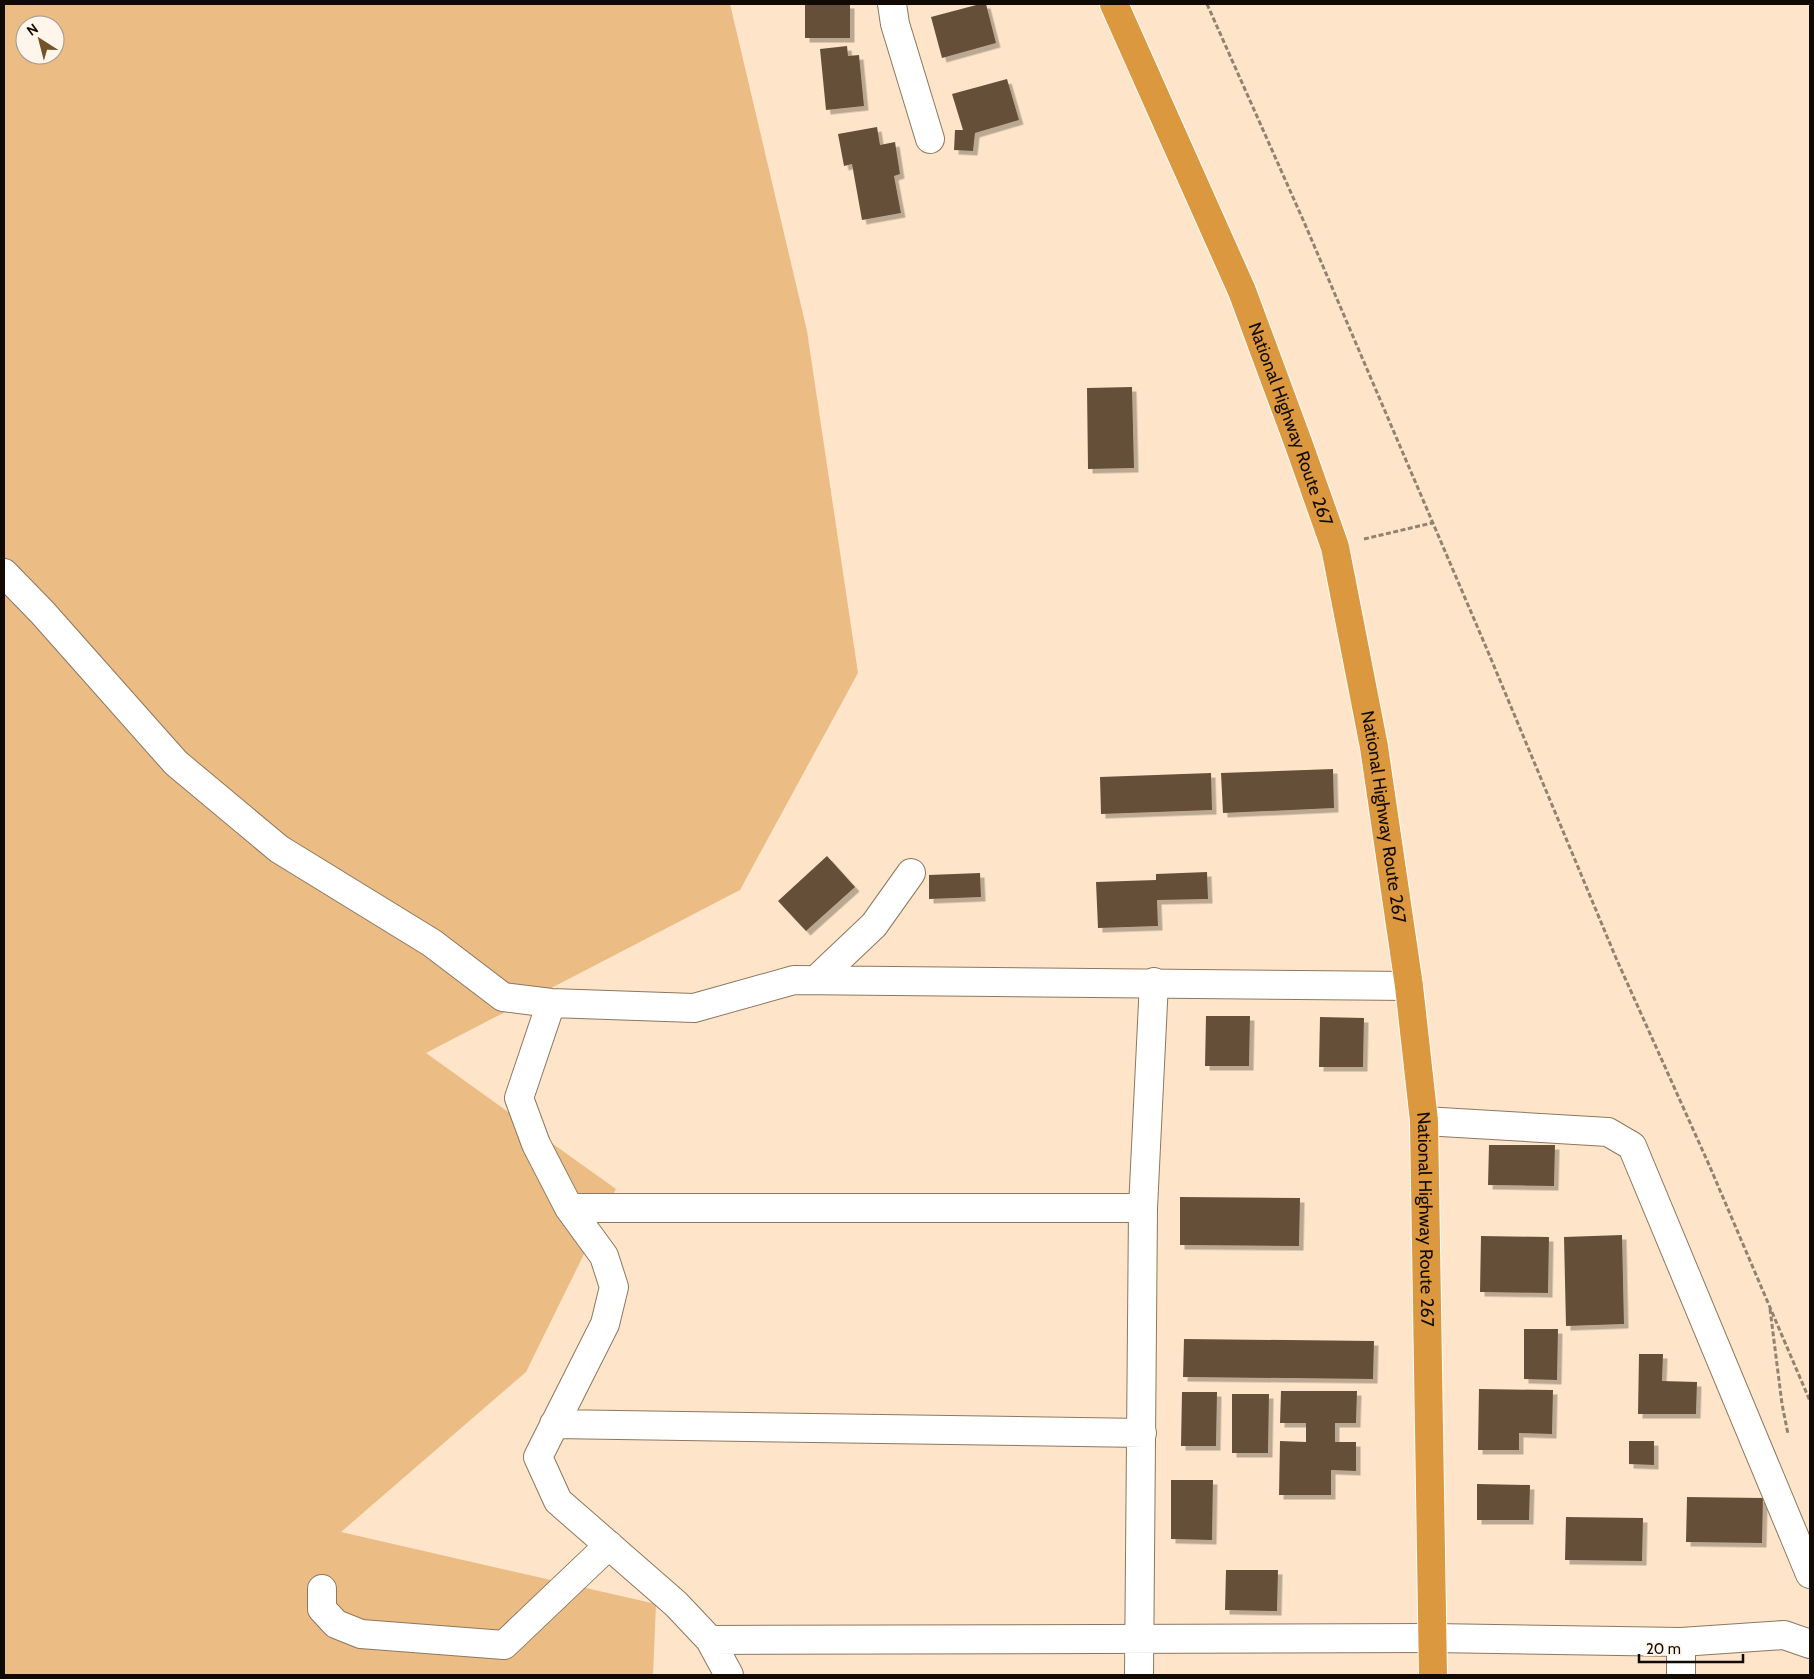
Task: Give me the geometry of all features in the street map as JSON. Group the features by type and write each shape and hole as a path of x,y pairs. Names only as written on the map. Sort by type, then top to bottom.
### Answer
{"highway":[{"name":"National Highway Route 267","path":"1114,4 1242,292 1335,546 1374,747 1409,986 1424,1121 1433,1675"}],"street":[{"path":"892,4 895,24 930,139"},
{"path":"4,573 42,612 176,763 279,849 432,943 503,997 551,1003 694,1008 794,980 1154,982 1409,986"},
{"path":"816,980 874,925 911,873"},
{"path":"1139,1675 1143,1208 1154,982"},
{"path":"551,1003 519,1098 536,1144 570,1208 604,1256 614,1287 605,1324 538,1457 558,1501 676,1604 710,1640 729,1675"},
{"path":"1424,1121 1608,1132 1632,1146 1810,1574"},
{"path":"570,1208 1143,1208"},
{"path":"554,1424 1142,1433"},
{"path":"322,1589 322,1609 336,1624 361,1634 504,1645 609,1546"},
{"path":"710,1640 1433,1638 1681,1642 1784,1635 1810,1644"},
{"path":"1681,1642 1681,1675"}],"path":[{"path":"1207,4 1304,222 1486,647 1616,958 1769,1303 1810,1401"},
{"path":"1335,546 1432,523"},
{"path":"1769,1303 1782,1404 1790,1439"}],"shaded area":[{"path":"4,4 730,4 807,331 858,673 740,890 426,1053 616,1189 526,1372 341,1532 656,1604 653,1675 4,1675"}],"building":[{"path":"805,4 850,4 850,38 805,38"},
{"path":"986,4 996,43 942,58 931,17"},
{"path":"847,46 848,56 859,55 864,106 826,110 820,49"},
{"path":"1007,79 1019,120 975,133 973,151 954,150 955,130 963,130 952,94"},
{"path":"877,127 880,145 895,142 900,174 894,176 901,213 862,220 852,164 844,166 838,134"},
{"path":"1132,387 1134,468 1088,469 1087,388"},
{"path":"1333,769 1334,808 1223,813 1221,773"},
{"path":"1211,773 1212,810 1101,814 1100,777"},
{"path":"827,856 855,887 806,931 778,901"},
{"path":"1207,872 1208,899 1157,900 1158,926 1098,928 1096,882 1156,880 1156,874"},
{"path":"980,873 981,897 929,899 929,875"},
{"path":"1206,1016 1250,1016 1249,1066 1205,1066"},
{"path":"1320,1017 1364,1018 1363,1067 1319,1067"},
{"path":"1489,1145 1555,1145 1554,1186 1488,1185"},
{"path":"1180,1197 1300,1198 1299,1246 1180,1245"},
{"path":"1622,1235 1624,1324 1566,1326 1564,1237"},
{"path":"1481,1236 1549,1237 1548,1293 1480,1292"},
{"path":"1524,1329 1558,1329 1557,1380 1524,1379"},
{"path":"1184,1339 1374,1341 1373,1379 1183,1377"},
{"path":"1639,1354 1663,1354 1662,1381 1697,1382 1696,1414 1638,1414"},
{"path":"1479,1389 1553,1390 1552,1434 1519,1433 1519,1450 1478,1450"},
{"path":"1281,1391 1357,1391 1356,1423 1335,1423 1335,1442 1356,1442 1356,1471 1331,1470 1331,1495 1279,1495 1280,1441 1306,1442 1306,1423 1280,1423"},
{"path":"1182,1392 1217,1392 1216,1446 1181,1446"},
{"path":"1232,1394 1269,1394 1268,1453 1232,1453"},
{"path":"1629,1441 1654,1441 1654,1465 1629,1464"},
{"path":"1171,1480 1213,1480 1212,1540 1171,1539"},
{"path":"1477,1484 1530,1485 1529,1520 1477,1520"},
{"path":"1687,1497 1763,1498 1762,1543 1686,1542"},
{"path":"1566,1517 1643,1518 1642,1561 1565,1560"},
{"path":"1226,1570 1278,1570 1277,1611 1225,1610"}]}
